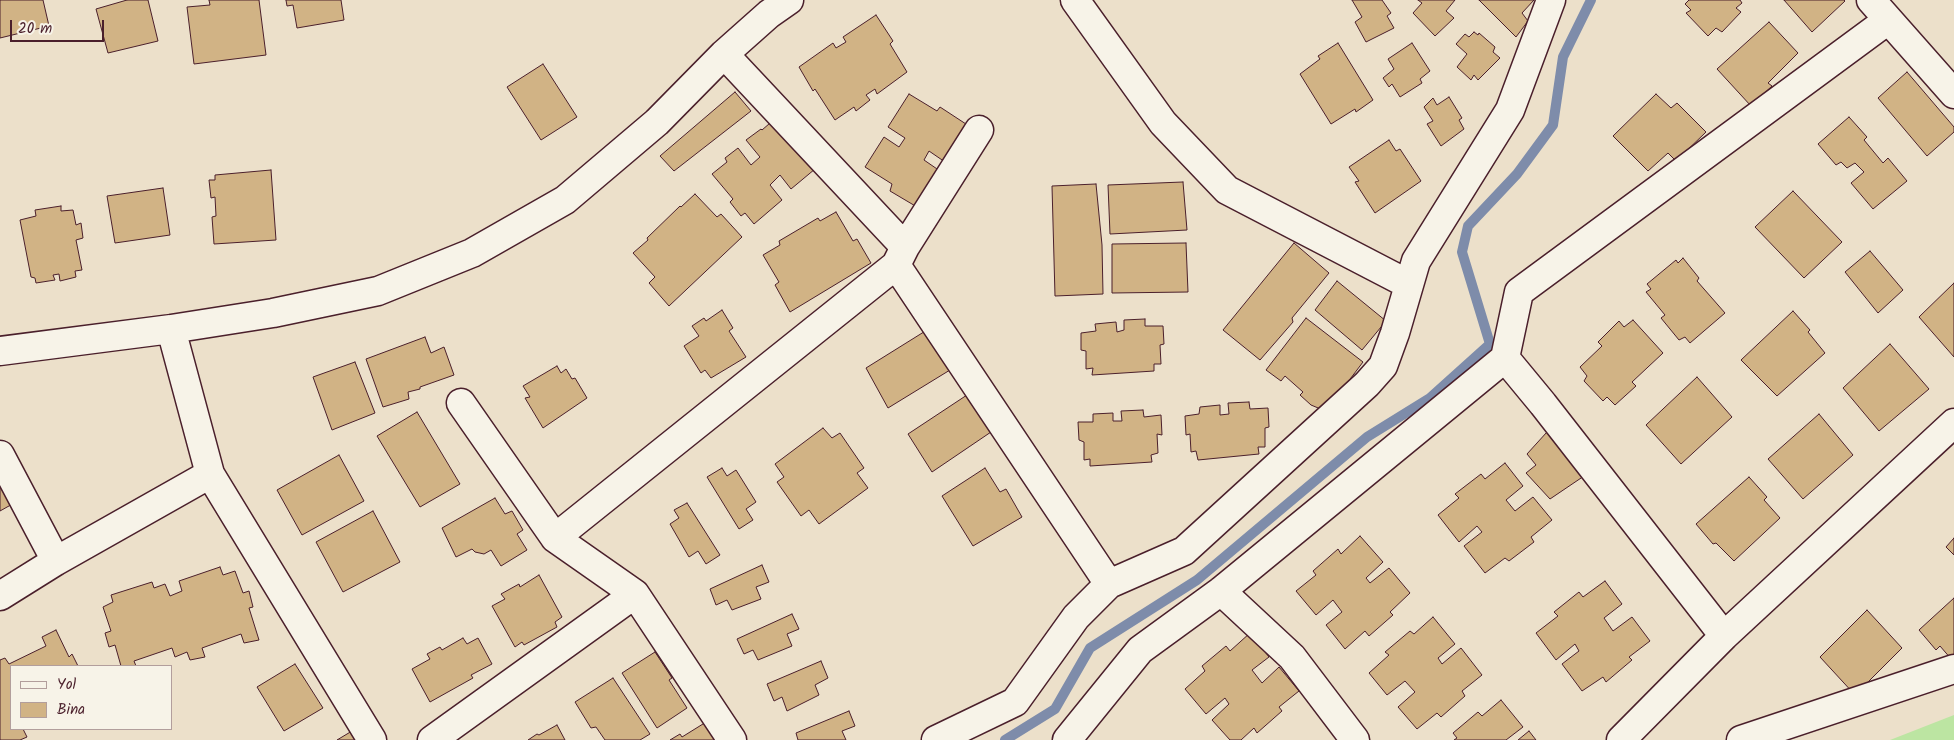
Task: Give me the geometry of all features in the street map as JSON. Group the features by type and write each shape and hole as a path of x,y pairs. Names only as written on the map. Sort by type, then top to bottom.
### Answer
{"street":[{"path":"0,351 171,329 273,313 378,291 472,253 565,200 658,122 724,54 769,14 789,0"},
{"path":"1076,0 1163,123 1227,190 1408,284"},
{"path":"936,740 1016,702 1076,617 1109,584 1184,551 1367,384 1383,366 1395,333 1416,261 1510,110 1551,0"},
{"path":"1066,740 1140,650 1221,591 1505,358 1519,292 1880,10 1954,94"},
{"path":"724,54 901,256 1109,584"},
{"path":"555,538 901,256 979,130"},
{"path":"171,329 210,474 372,740"},
{"path":"1505,358 1724,636"},
{"path":"461,403 555,538 635,594 732,740"},
{"path":"1621,740 1724,636 1954,423"},
{"path":"0,455 56,561"},
{"path":"0,596 56,561 210,474"},
{"path":"1221,591 1292,657 1355,740"},
{"path":"432,740 635,594"},
{"path":"1741,740 1954,669"}],"green space":[{"path":"1954,715 1954,740 1890,740"}],"building":[{"path":"0,0 43,0 49,26 0,38"},
{"path":"127,0 148,0 158,41 108,53 96,9"},
{"path":"209,0 259,0 266,55 194,64 187,7 210,5"},
{"path":"286,0 341,0 344,20 297,28 293,5 287,6"},
{"path":"1352,0 1382,0 1391,13 1387,16 1394,28 1366,42 1355,22 1362,17"},
{"path":"1418,0 1455,0 1446,11 1454,18 1435,36 1413,13 1422,3"},
{"path":"1479,0 1534,0 1522,13 1528,21 1516,37"},
{"path":"1689,0 1740,0 1742,3 1736,8 1741,12 1722,32 1716,28 1708,36 1686,13 1691,10 1685,4"},
{"path":"1784,0 1844,0 1845,1 1812,32"},
{"path":"876,15 893,41 890,44 907,72 877,94 875,89 866,95 870,100 856,111 854,107 835,120 815,89 813,91 799,67 833,43 836,48 846,42 843,37"},
{"path":"1769,22 1798,53 1768,83 1772,86 1751,106 1717,69"},
{"path":"1474,32 1478,35 1479,33 1495,47 1493,52 1500,58 1478,80 1474,75 1471,80 1457,67 1467,54 1456,44 1465,34 1469,37"},
{"path":"1338,43 1373,100 1356,112 1355,109 1331,124 1300,74 1320,59 1318,56"},
{"path":"1412,43 1430,71 1420,79 1422,83 1400,97 1392,84 1389,87 1383,78 1394,69 1388,59"},
{"path":"543,64 577,117 541,140 507,87"},
{"path":"1907,72 1954,127 1954,132 1927,156 1878,98"},
{"path":"735,92 751,111 674,171 660,156"},
{"path":"909,94 937,111 940,107 969,126 945,162 929,151 924,160 940,171 917,207 890,191 892,184 865,167 884,137 899,147 905,138 888,127"},
{"path":"1656,94 1671,108 1677,103 1706,132 1676,161 1668,153 1648,171 1613,136"},
{"path":"1449,97 1462,118 1459,120 1464,129 1441,146 1427,124 1433,121 1424,107 1433,98 1437,105"},
{"path":"777,117 821,164 791,189 780,175 770,185 782,200 754,224 745,213 741,216 730,202 733,199 712,174 727,162 725,158 738,148 751,165 760,157 746,140 762,130"},
{"path":"1849,117 1867,137 1864,140 1883,163 1888,158 1907,181 1873,209 1851,183 1864,172 1855,163 1847,168 1841,162 1836,165 1818,144"},
{"path":"1389,140 1396,151 1400,149 1421,181 1375,213 1355,182 1359,181 1349,167"},
{"path":"271,170 276,240 214,244 212,217 216,216 215,197 211,198 209,180 215,180 215,175"},
{"path":"1183,182 1187,230 1110,234 1108,185"},
{"path":"1096,184 1102,245 1103,294 1055,296 1052,186"},
{"path":"163,188 170,235 115,243 107,196"},
{"path":"1793,191 1842,242 1804,278 1755,227"},
{"path":"695,194 717,217 721,214 742,237 669,306 649,283 655,277 633,253 680,206"},
{"path":"61,206 61,211 73,210 76,225 81,223 83,238 76,240 82,270 75,271 76,277 60,281 59,274 53,275 55,280 36,283 35,278 31,277 20,220 36,216 35,210"},
{"path":"836,212 853,241 857,239 871,263 790,312 775,285 779,282 763,255 780,245 779,241 818,218 820,221"},
{"path":"1186,243 1188,292 1112,293 1112,244"},
{"path":"1294,243 1329,273 1292,318 1293,322 1260,360 1223,330"},
{"path":"1870,251 1903,290 1878,313 1845,272"},
{"path":"1683,258 1699,278 1697,281 1725,313 1690,343 1685,337 1679,340 1661,318 1665,315 1646,292 1651,289 1647,284 1676,260 1678,263"},
{"path":"1337,281 1386,321 1362,350 1315,310"},
{"path":"1954,283 1954,357 1919,317"},
{"path":"722,310 733,328 729,331 746,357 711,378 705,370 701,373 684,346 699,336 692,326 704,318 706,321"},
{"path":"1793,311 1810,330 1808,332 1825,353 1777,396 1741,360"},
{"path":"1306,318 1363,362 1329,407 1323,410 1311,405 1300,395 1303,392 1285,376 1281,381 1266,370"},
{"path":"1145,319 1145,326 1163,326 1164,344 1160,345 1161,364 1154,364 1154,371 1092,375 1093,368 1086,369 1086,351 1081,350 1081,333 1096,331 1095,324 1116,322 1117,332 1124,330 1124,320"},
{"path":"1633,320 1663,353 1632,382 1636,386 1615,405 1607,397 1603,401 1584,381 1587,376 1580,367 1602,346 1598,342 1619,321 1624,327"},
{"path":"927,330 950,370 888,408 866,368"},
{"path":"425,337 431,353 444,347 454,375 408,392 409,399 383,407 366,359"},
{"path":"1890,344 1929,389 1879,431 1843,388"},
{"path":"355,362 375,413 332,430 313,377"},
{"path":"557,366 561,373 566,369 572,379 575,378 587,398 543,428 525,398 530,397 523,386"},
{"path":"1697,377 1732,417 1681,464 1646,425"},
{"path":"967,395 991,432 932,472 908,434"},
{"path":"1249,402 1250,409 1268,408 1269,427 1265,428 1265,447 1258,447 1259,454 1198,460 1196,451 1191,452 1190,434 1186,435 1185,416 1199,414 1200,407 1220,405 1220,415 1229,414 1228,403"},
{"path":"1143,410 1144,417 1161,415 1162,435 1157,434 1158,453 1151,455 1152,462 1090,466 1090,459 1084,460 1084,442 1079,440 1078,422 1093,422 1093,414 1113,413 1113,421 1122,421 1121,411"},
{"path":"417,412 460,484 420,507 377,436"},
{"path":"1819,414 1853,455 1803,499 1768,459"},
{"path":"823,428 832,438 840,433 864,468 857,473 868,488 819,524 809,510 801,516 777,482 784,477 775,464"},
{"path":"1547,432 1587,474 1550,499 1526,473 1536,465 1527,454"},
{"path":"339,455 364,501 302,535 277,490"},
{"path":"1505,463 1523,486 1506,500 1515,511 1533,497 1552,520 1531,537 1534,542 1509,561 1505,558 1485,573 1464,546 1482,532 1477,526 1459,542 1438,515 1459,498 1455,494 1481,474 1485,479"},
{"path":"722,468 727,476 736,470 756,502 746,509 753,520 739,529 707,477"},
{"path":"985,468 1000,492 1006,489 1022,517 973,546 942,496"},
{"path":"1749,477 1767,497 1764,500 1780,518 1734,561 1716,543 1713,544 1696,524"},
{"path":"0,479 16,502 0,511"},
{"path":"495,498 505,514 512,511 523,530 517,534 527,550 501,566 491,550 484,554 475,552 472,549 456,557 442,528"},
{"path":"687,503 720,555 706,564 698,551 689,557 670,524 679,518 674,510"},
{"path":"373,511 400,562 343,592 316,542"},
{"path":"1360,536 1383,562 1366,578 1370,583 1389,568 1410,593 1390,612 1393,615 1369,636 1365,631 1345,649 1326,625 1342,612 1333,600 1316,615 1296,591 1316,575 1313,571 1338,549 1341,554"},
{"path":"1954,538 1954,555 1946,547"},
{"path":"762,565 769,582 756,587 761,599 732,610 727,600 716,605 710,589"},
{"path":"220,567 223,575 235,571 243,593 249,591 253,607 249,608 259,640 244,643 241,634 202,648 205,657 190,660 187,652 175,657 172,648 134,661 136,665 121,665 115,645 109,647 105,633 111,631 103,607 113,602 111,595 152,582 154,588 165,584 170,596 182,591 179,581"},
{"path":"539,575 562,617 555,622 557,627 524,645 522,642 515,647 492,606 505,599 501,594 519,584 520,587"},
{"path":"1605,581 1622,604 1604,618 1613,631 1632,617 1650,641 1629,657 1632,660 1606,682 1603,677 1582,691 1562,664 1579,651 1575,644 1556,660 1536,633 1558,616 1554,612 1579,592 1583,597"},
{"path":"1954,598 1954,658 1952,660 1940,646 1936,650 1919,630"},
{"path":"1867,610 1902,648 1855,695 1820,657"},
{"path":"792,614 799,629 787,634 792,646 758,660 753,650 744,654 737,639"},
{"path":"1433,617 1455,644 1438,658 1442,664 1461,648 1482,675 1462,691 1465,696 1441,717 1437,713 1417,729 1398,707 1415,692 1405,681 1387,695 1369,673 1389,655 1385,652 1410,631 1414,634"},
{"path":"56,630 69,657 72,654 78,665 10,665 10,730 24,730 27,737 20,740 0,740 0,660 5,658 9,664 46,646 42,637"},
{"path":"1250,633 1269,657 1252,670 1262,683 1279,667 1299,691 1279,707 1282,711 1257,733 1254,728 1241,740 1230,740 1212,720 1229,704 1225,698 1206,714 1185,689 1205,671 1202,666 1226,646 1230,651"},
{"path":"463,638 467,644 478,638 492,664 471,675 473,678 430,702 412,669 430,659 427,654 440,647 442,650"},
{"path":"655,652 672,678 669,680 687,708 657,728 622,673"},
{"path":"821,661 828,678 815,685 819,695 787,711 782,697 774,701 767,684"},
{"path":"295,664 323,708 284,731 257,687"},
{"path":"613,678 650,734 640,740 605,740 596,727 591,728 575,702"},
{"path":"1501,700 1523,727 1506,740 1454,740 1457,738 1453,733 1478,712 1482,716"},
{"path":"849,711 855,726 842,731 846,740 798,740 796,733"},
{"path":"711,719 726,740 670,740 680,734 682,737"},
{"path":"557,725 565,740 528,740 537,734 539,735"},
{"path":"352,731 358,740 337,740"},
{"path":"1529,731 1536,740 1518,740"}],"waterway":[{"path":"1005,740 1055,709 1090,648 1197,580 1367,437 1430,398 1490,344 1462,252 1468,226 1517,174 1553,125 1563,57 1591,0"}]}
